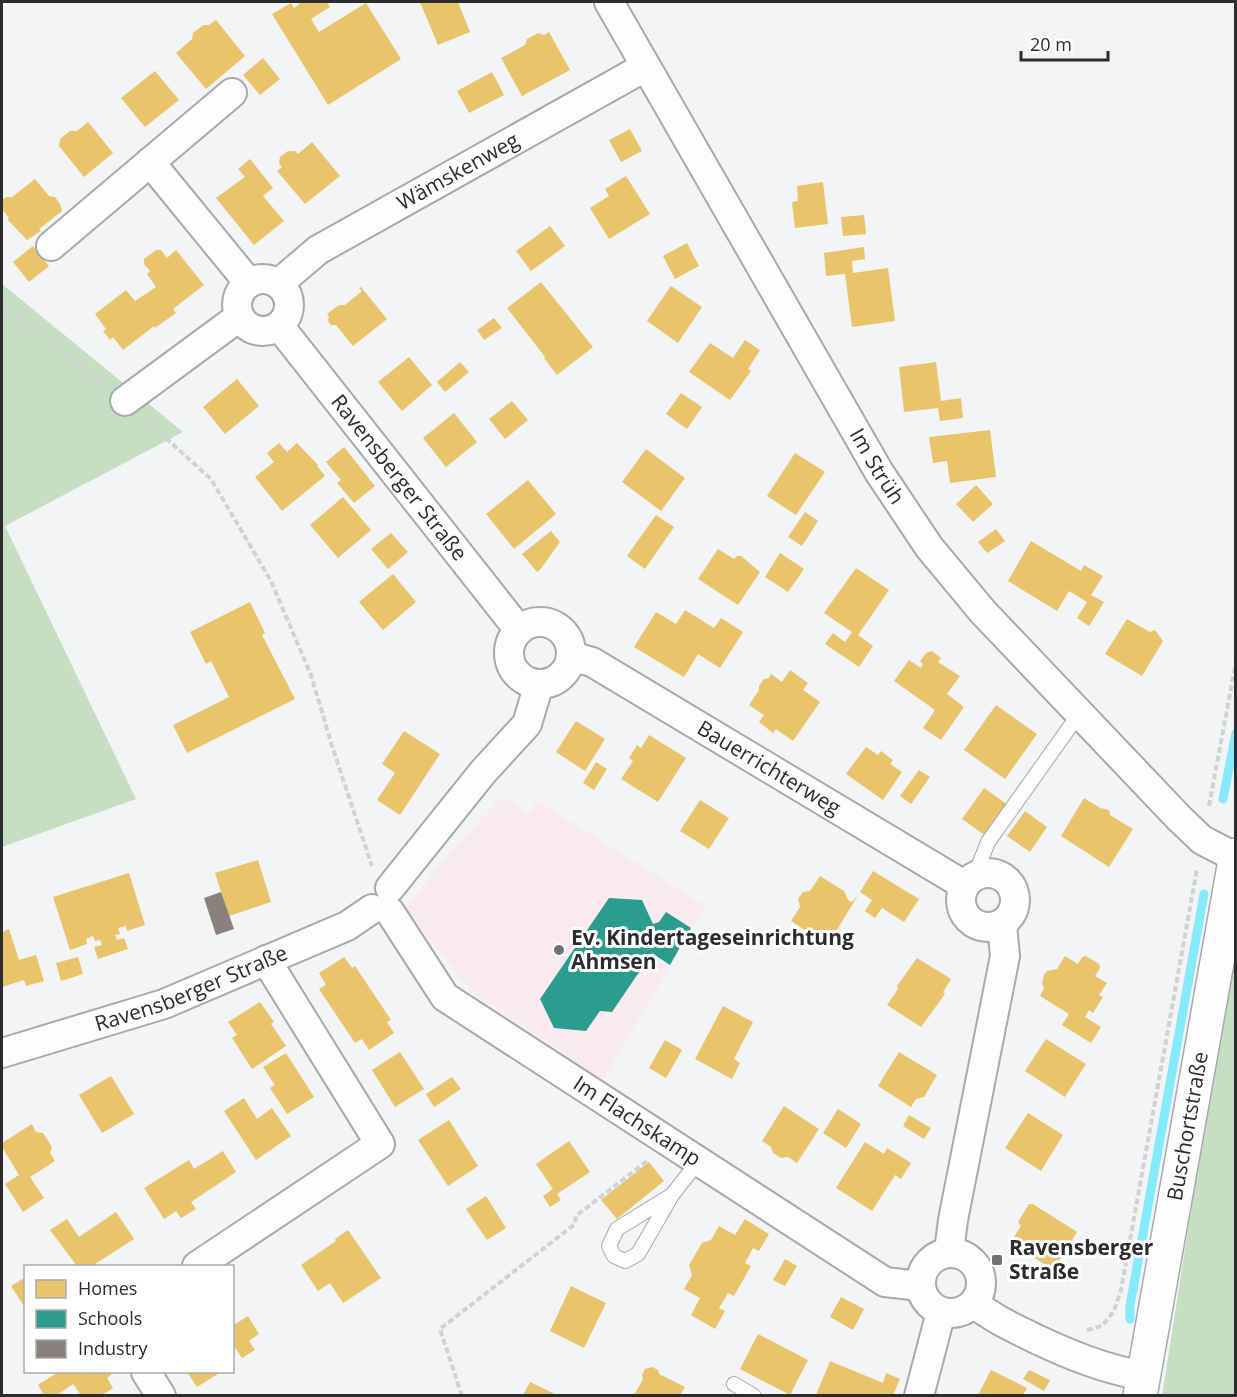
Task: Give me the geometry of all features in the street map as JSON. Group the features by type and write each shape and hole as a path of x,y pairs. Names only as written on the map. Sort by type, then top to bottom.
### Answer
{"main road":[{"name":"Buschortstraße","path":"1142,1385 1235,856"}],"street":[{"name":"Im Strüh","path":"609,2 879,472 929,547 983,612 1171,810 1202,840 1235,856"},
{"name":"Wämskenweg","path":"278,284 318,250 645,67"},
{"path":"51,246 232,93"},
{"path":"150,162 249,284"},
{"path":"258,280 269,280 278,284 287,293 290,305 287,317 279,327 265,332 250,328 239,317 237,304 240,292 258,280"},
{"path":"125,401 239,317"},
{"name":"Ravensberger Straße","path":"279,327 519,630"},
{"path":"542,622 554,625 564,633 570,644 571,656 566,671 554,681 539,684 525,680 514,670 509,657 511,642 519,630 529,624 542,622"},
{"name":"Bauerrichterweg","path":"571,656 592,662 970,880 992,872 1008,880 1016,895 1014,912 1002,925"},
{"name":"Ravensberger Straße","path":"2,1053 164,1004 347,926 383,899 483,772 527,724 539,684"},
{"path":"949,1252 953,1220 1005,956 1002,925 988,928 974,924 963,914 960,899 970,880"},
{"name":"Im Flachskamp","path":"383,899 445,997 885,1282 920,1286"},
{"path":"198,1265 380,1144 266,960"},
{"path":"949,1252 963,1254 975,1263 981,1276 980,1290 974,1303 964,1310 953,1313 941,1312 931,1306 924,1298 920,1286 921,1274 927,1263 937,1255 949,1252"},
{"path":"974,1303 992,1318 1074,1357 1113,1371 1142,1385"},
{"path":"919,1395 941,1312"},
{"path":"147,1373 161,1395"}],"lane":[{"path":"970,880 988,842 1079,714"},
{"path":"672,1195 617,1229 609,1246 614,1256 625,1261 638,1254 672,1195 698,1162"},
{"path":"734,1384 754,1395"}],"path":[{"path":"2,303 125,401 211,479 271,581 311,675 383,899"},
{"path":"1074,1357 1084,1331 1102,1326 1114,1311 1121,1290 1236,662"},
{"path":"462,1395 440,1329 575,1224 576,1216 669,1144"}],"shaded area":[{"name":"Ev. Kindertageseinrichtung Ahmsen","path":"502,797 529,814 537,801 705,906 603,1080 471,991 406,909 444,859"}],"green space":[{"path":"2,284 183,432 5,526 136,799 2,847"},
{"path":"1235,931 1235,1395 1162,1396"}],"building: Homes":[{"path":"302,2 327,2 330,7 311,19 319,32 366,3 401,59 328,105 272,14 291,3 294,8"},
{"path":"420,2 458,2 470,32 438,45"},
{"path":"216,20 245,56 206,89 176,53 192,39 193,33 203,25 209,25"},
{"path":"549,32 570,70 522,96 501,58 525,45 527,39 538,33 544,35"},
{"path":"263,58 280,79 260,95 243,75"},
{"path":"155,71 179,100 145,127 121,98"},
{"path":"492,72 504,95 469,113 457,91"},
{"path":"88,122 113,153 84,177 59,146 60,139 70,131 77,131"},
{"path":"630,129 642,151 621,162 609,140"},
{"path":"312,142 340,176 305,204 277,171 282,167 279,163 280,157 288,151 295,151 298,154"},
{"path":"250,159 273,188 263,196 284,221 254,245 216,198 245,177 238,169"},
{"path":"626,176 650,214 609,239 590,208 609,196 605,189"},
{"path":"35,179 49,196 55,197 62,211 39,229 41,231 27,240 7,219 9,218 2,209 2,200 12,197"},
{"path":"823,182 828,224 795,228 792,202 798,201 797,186"},
{"path":"864,215 866,234 843,236 841,217"},
{"path":"550,226 565,246 531,271 516,251"},
{"path":"687,243 699,266 675,279 663,256"},
{"path":"33,246 49,266 29,282 13,262"},
{"path":"864,247 865,259 852,261 853,273 888,268 895,321 852,327 845,274 826,276 824,253"},
{"path":"156,250 161,250 167,258 176,250 204,285 173,309 176,313 155,328 154,326 123,350 113,337 110,340 103,331 106,329 95,314 126,290 135,301 156,287 147,274 150,271 144,264 144,259"},
{"path":"541,282 593,347 557,375 507,308"},
{"path":"671,286 702,307 678,343 647,321"},
{"path":"361,287 387,319 353,346 336,325 331,325 327,314 339,305 345,305 362,291 359,288"},
{"path":"494,318 502,328 484,340 477,330"},
{"path":"745,340 760,350 748,369 751,371 730,400 689,372 710,343 733,358"},
{"path":"409,357 432,385 402,411 378,382"},
{"path":"460,362 469,372 445,392 437,382"},
{"path":"936,362 941,401 961,398 963,418 940,421 938,408 904,412 899,367"},
{"path":"237,379 259,406 225,434 203,407"},
{"path":"681,393 702,407 687,429 666,414"},
{"path":"512,401 528,420 505,439 489,419"},
{"path":"454,413 477,442 446,467 423,438"},
{"path":"990,430 996,477 950,483 947,461 933,463 929,437"},
{"path":"279,443 287,452 297,443 325,476 282,511 255,477 274,462 267,453"},
{"path":"344,447 375,486 354,503 337,483 341,480 326,462"},
{"path":"646,449 685,478 661,511 622,482"},
{"path":"795,453 825,472 796,515 767,496"},
{"path":"528,480 556,514 514,549 486,514"},
{"path":"976,485 993,504 973,522 956,504"},
{"path":"343,497 371,530 338,558 310,525"},
{"path":"805,512 818,521 802,546 788,537"},
{"path":"656,515 674,527 645,569 627,556"},
{"path":"996,529 1005,541 987,553 978,542"},
{"path":"551,531 560,542 537,572 522,554"},
{"path":"391,533 408,552 388,569 371,549"},
{"path":"1031,541 1081,571 1084,565 1103,576 1091,595 1104,602 1089,626 1077,618 1087,602 1069,591 1057,611 1008,581"},
{"path":"718,549 734,559 741,556 760,572 738,605 698,579"},
{"path":"780,553 804,569 788,592 765,577"},
{"path":"856,568 889,590 858,635 873,646 859,667 825,644 833,633 845,642 852,632 824,613"},
{"path":"393,574 416,602 383,630 359,602"},
{"path":"250,602 265,633 262,635 295,699 187,753 173,725 229,697 211,661 206,664 190,632"},
{"path":"685,610 714,628 721,618 743,632 720,668 698,654 684,677 634,647 656,612 676,624"},
{"path":"1127,619 1150,632 1155,630 1163,641 1142,676 1105,654"},
{"path":"932,651 941,658 938,662 960,676 947,694 964,707 941,740 923,728 935,710 894,681 909,660 921,668 923,664 920,661 926,653"},
{"path":"790,670 808,683 803,690 820,702 793,741 776,729 773,733 759,722 764,715 749,705 764,679 769,678 771,674 782,682"},
{"path":"996,705 1037,734 1005,779 964,750"},
{"path":"576,721 605,739 585,771 556,752"},
{"path":"404,731 440,754 400,815 377,800 395,773 382,764"},
{"path":"649,735 686,758 658,802 621,779 633,761 629,758 637,745 641,748"},
{"path":"866,747 878,755 881,751 893,760 890,764 902,772 883,800 846,774"},
{"path":"596,762 607,769 594,790 583,783"},
{"path":"919,770 930,777 911,804 900,796"},
{"path":"984,788 1008,805 986,836 962,819"},
{"path":"1084,798 1100,808 1109,810 1110,815 1133,829 1109,867 1061,836"},
{"path":"700,800 729,818 709,849 680,831"},
{"path":"1025,811 1047,827 1030,852 1007,836"},
{"path":"258,860 271,902 229,916 215,873"},
{"path":"873,871 919,899 904,922 882,908 875,918 865,911 872,900 860,892"},
{"path":"129,873 145,925 127,931 126,926 118,928 120,934 115,935 117,940 124,938 128,949 98,959 94,947 102,945 100,940 95,941 93,936 86,939 87,944 70,950 53,897"},
{"path":"820,876 844,891 848,900 852,902 858,895 828,945 791,921 800,907 798,899 803,892 810,891"},
{"path":"9,929 19,960 36,955 44,981 26,986 24,980 2,987 2,932"},
{"path":"1065,956 1078,964 1082,957 1086,956 1099,964 1100,968 1095,976 1107,983 1099,995 1103,997 1093,1013 1089,1010 1085,1017 1101,1027 1091,1043 1062,1025 1069,1014 1040,996 1044,988 1042,984 1044,975 1047,971 1057,969"},
{"path":"78,957 83,974 61,981 56,963"},
{"path":"344,957 352,968 355,966 391,1020 387,1022 394,1033 369,1050 362,1039 355,1043 319,989 326,985 319,973"},
{"path":"917,958 951,979 943,992 945,994 921,1027 887,1005"},
{"path":"260,1002 274,1022 271,1024 286,1046 252,1069 232,1038 237,1035 228,1022"},
{"path":"723,1006 753,1022 734,1059 740,1063 732,1079 695,1059"},
{"path":"1046,1039 1086,1064 1065,1097 1025,1071"},
{"path":"665,1040 682,1050 666,1078 649,1068"},
{"path":"400,1052 424,1089 395,1107 372,1070"},
{"path":"899,1052 937,1075 924,1097 916,1099 911,1107 878,1086"},
{"path":"286,1053 314,1097 287,1114 270,1088 275,1085 263,1067"},
{"path":"111,1076 134,1114 102,1133 79,1095"},
{"path":"452,1077 461,1089 434,1107 426,1094"},
{"path":"244,1098 257,1119 272,1108 291,1136 256,1160 224,1111"},
{"path":"784,1106 819,1129 797,1163 788,1157 781,1158 773,1153 771,1147 762,1141"},
{"path":"838,1109 861,1124 846,1148 823,1133"},
{"path":"1028,1113 1063,1135 1041,1171 1005,1148"},
{"path":"909,1115 931,1128 924,1139 903,1126"},
{"path":"449,1120 478,1166 448,1186 418,1140"},
{"path":"32,1124 36,1132 43,1133 52,1147 50,1153 55,1161 30,1177 44,1198 23,1212 5,1184 19,1175 2,1147 2,1143"},
{"path":"569,1141 590,1172 557,1194 561,1200 550,1207 543,1196 553,1189 536,1164"},
{"path":"865,1142 884,1154 887,1148 911,1163 901,1179 895,1175 872,1211 836,1188"},
{"path":"223,1151 236,1172 191,1202 196,1209 181,1218 176,1211 164,1219 144,1188 189,1160 194,1169"},
{"path":"649,1162 664,1181 617,1219 601,1200"},
{"path":"486,1196 506,1228 487,1240 466,1209"},
{"path":"1029,1204 1033,1204 1077,1232 1054,1270 1010,1243 1021,1226 1018,1222"},
{"path":"116,1212 134,1239 94,1265 76,1265 50,1230 67,1219 79,1237"},
{"path":"745,1219 769,1234 759,1251 753,1248 745,1263 751,1266 734,1296 728,1293 719,1308 725,1311 715,1329 691,1315 700,1298 684,1289 692,1275 689,1265 702,1243 711,1240 719,1226 735,1235"},
{"path":"348,1230 381,1278 343,1303 330,1283 318,1291 301,1265"},
{"path":"785,1259 797,1266 785,1286 773,1280"},
{"path":"24,1278 24,1306 11,1286"},
{"path":"571,1286 606,1303 584,1348 550,1331"},
{"path":"841,1297 864,1309 853,1330 830,1317"},
{"path":"248,1316 259,1334 249,1341 255,1350 242,1358 234,1346 234,1325"},
{"path":"758,1334 808,1360 790,1395 740,1369"},
{"path":"830,1361 883,1383 886,1373 900,1379 893,1395 816,1395"},
{"path":"652,1367 658,1370 659,1374 685,1387 680,1395 634,1395 643,1379 645,1369"},
{"path":"991,1370 1027,1388 1023,1395 978,1395"},
{"path":"1029,1370 1050,1380 1044,1391 1023,1379"},
{"path":"56,1373 111,1373 107,1378 113,1388 102,1395 81,1395 73,1384 57,1395 44,1395 38,1385"},
{"path":"188,1373 219,1373 197,1387"},
{"path":"530,1382 557,1395 523,1395"}],"building: Schools":[{"path":"609,898 642,900 653,924 659,922 666,912 691,928 670,965 652,953 612,1012 600,1011 586,1031 554,1028 540,999"}],"building: Industry":[{"path":"221,892 234,929 216,935 204,898"}],"waterway":[{"path":"1223,799 1236,733"},
{"path":"1130,1319 1130,1306 1204,894"}],"place":[{"name":"Ev. Kindertageseinrichtung Ahmsen","path":"559,950"},
{"name":"Ravensberger Straße","path":"997,1260"}]}
